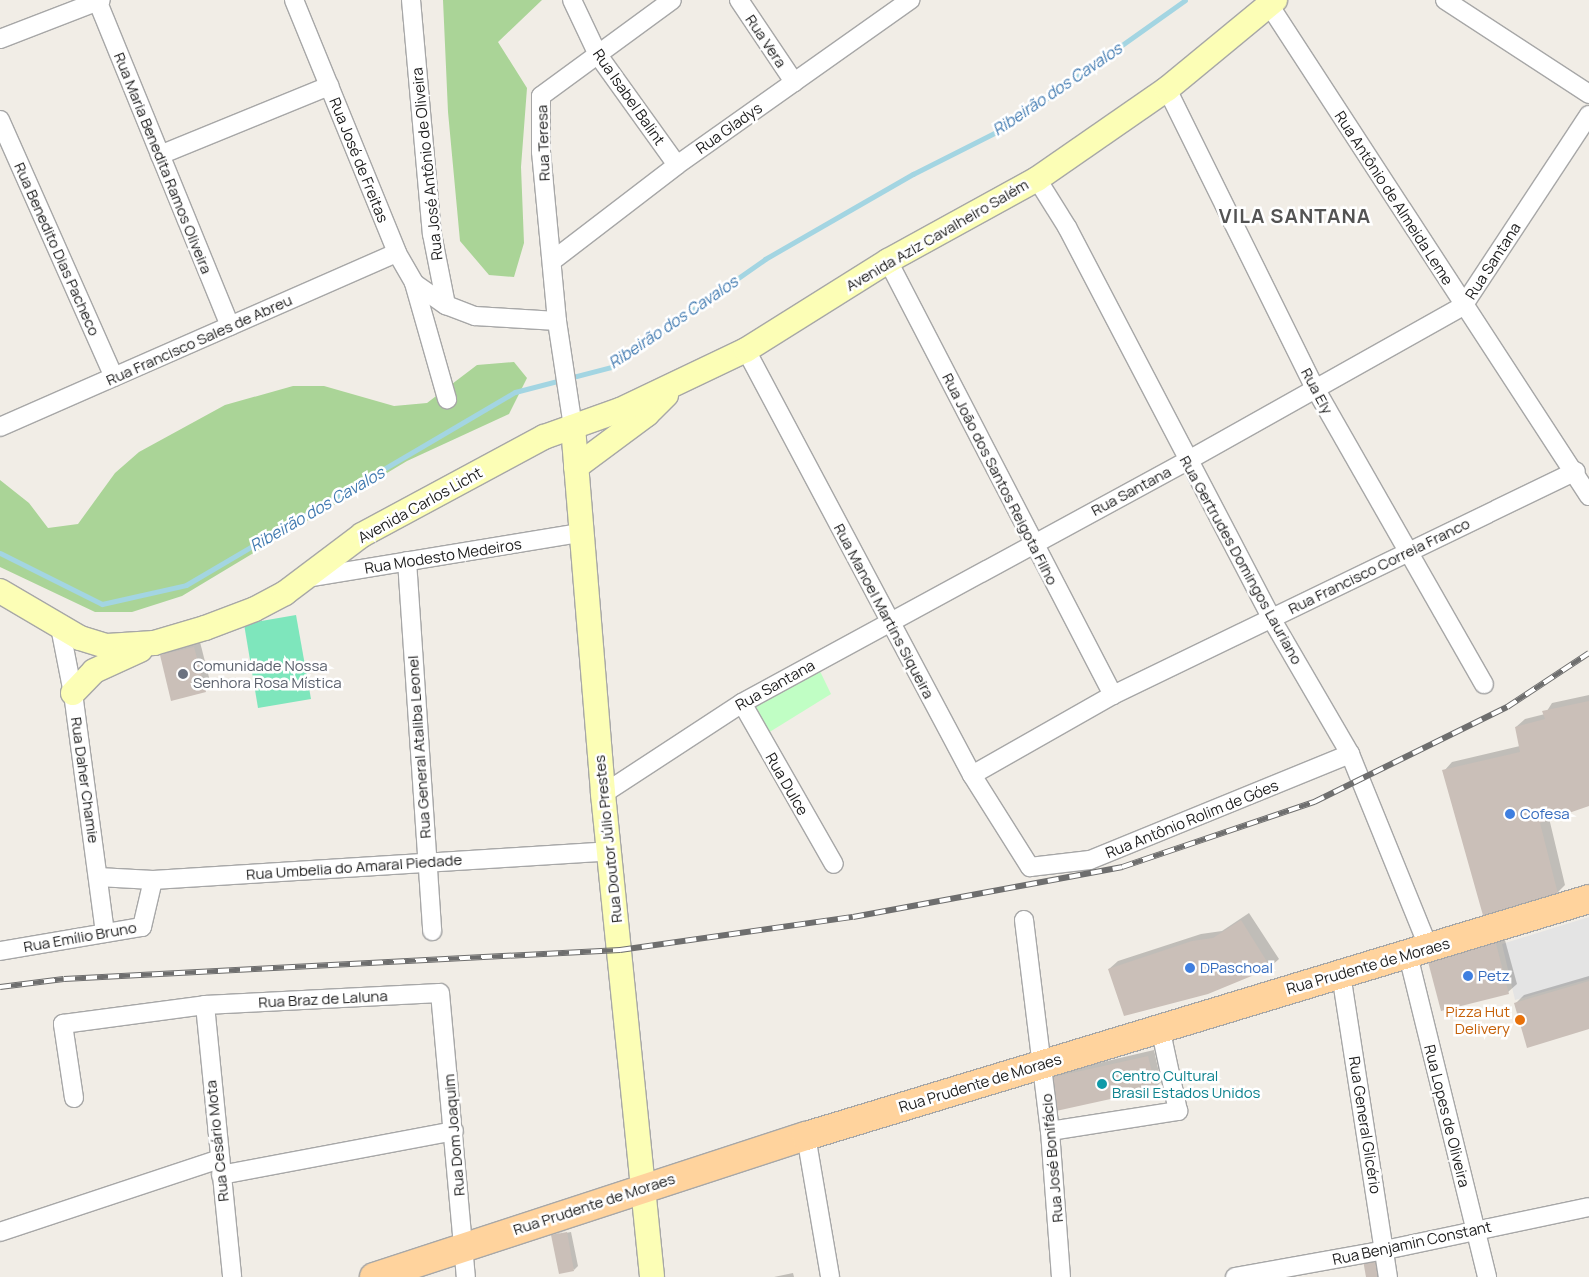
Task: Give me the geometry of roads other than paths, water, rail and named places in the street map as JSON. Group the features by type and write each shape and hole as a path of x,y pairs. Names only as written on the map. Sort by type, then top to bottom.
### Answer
{"main road":[{"name":"Avenida Aziz Cavalheiro Salém","path":"573,427 676,384 746,350 888,261 1037,179 1167,89 1270,1"},
{"path":"576,467 647,414 676,384"},
{"name":"Rua Doutor Júlio Prestes","path":"573,427 580,534 603,794 645,1187 652,1277"},
{"name":"Avenida Carlos Licht","path":"0,590 80,638 107,646 154,643 205,628 255,609 305,578 362,535 544,437 573,427"},
{"path":"73,693 94,671 154,643"},
{"name":"Rua Prudente de Moraes","path":"374,1277 806,1136 1160,1027 1418,952 1589,899"}],"street":[{"path":"0,39 98,0"},
{"name":"Rua Maria Benedita Ramos Oliveira","path":"98,0 230,326"},
{"name":"Rua José de Freitas","path":"294,0 397,253 414,283 446,305"},
{"name":"Rua José Antônio de Oliveira","path":"411,0 432,234 446,305"},
{"name":"Rua Isabel Balint","path":"572,0 598,54 677,165"},
{"name":"Rua Teresa","path":"564,360 557,321 541,152 541,96 672,0"},
{"name":"Rua Vera","path":"739,0 794,82"},
{"name":"Rua Gladys","path":"552,261 677,165 910,0"},
{"path":"1445,0 1589,94"},
{"name":"Rua Antônio de Almeida Leme","path":"1270,1 1463,306 1576,471 1589,496"},
{"path":"160,155 329,86"},
{"name":"Rua Ely","path":"1167,89 1315,388 1484,684"},
{"name":"Rua Santana","path":"603,794 742,703 1187,461 1463,306 1589,115"},
{"name":"Rua Benedito Dias Pacheco","path":"0,120 114,377"},
{"name":"Rua Gertrudes Domingos Lauriano","path":"1037,179 1067,227 1187,461 1272,618 1350,754 1418,952"},
{"name":"Rua Francisco Sales de Abreu","path":"0,428 397,253"},
{"name":"Rua João dos Santos Reigota Filho","path":"888,261 1032,544 1113,695"},
{"path":"414,283 447,399"},
{"path":"446,305 475,316 557,321"},
{"name":"Rua Manoel Martins Siqueira","path":"746,350 972,775 1030,867"},
{"name":"Rua Doutor Júlio Prestes","path":"564,360 573,427"},
{"name":"Rua Francisco Correia Franco","path":"972,775 1113,695 1576,471"},
{"name":"Rua Modesto Medeiros","path":"305,578 580,534"},
{"name":"Rua General Ataliba Leonel","path":"407,562 432,931"},
{"name":"Rua Daher Chamie","path":"60,627 73,693 105,933"},
{"name":"Rua Dulce","path":"742,703 834,864"},
{"name":"Rua Antônio Rolim de Góes","path":"1030,867 1090,860 1350,754"},
{"name":"Rua Umbelia do Amaral Piedade","path":"98,877 153,880 610,851"},
{"name":"Rua Emílio Bruno","path":"0,951 142,927 153,880"},
{"name":"Rua José Bonifácio","path":"1024,920 1044,1064 1060,1277"},
{"name":"Rua Lopes de Oliveira","path":"1418,952 1475,1229 1487,1277"},
{"name":"Rua General Glicério","path":"1341,974 1388,1277"},
{"name":"Rua Braz de Laluna","path":"74,1098 62,1024 205,1005 440,993"},
{"name":"Rua Dom Joaquim","path":"440,993 466,1277"},
{"name":"Rua Cesário Mota","path":"205,1005 232,1277"},
{"path":"1050,1131 1178,1111 1160,1027"},
{"path":"0,1232 221,1167 454,1131"},
{"path":"806,1136 830,1277"},
{"name":"Rua Benjamin Constant","path":"1235,1277 1384,1250 1589,1206"}],"waterway":[{"name":"Ribeirão dos Cavalos","path":"0,553 102,604 186,585 515,392 611,367 765,259 913,174 1008,126 1185,0"}],"railway":[{"path":"0,987 64,979 620,950 853,917 1122,867 1314,802 1507,707 1589,653"}],"place":[{"name":"Comunidade Nossa Senhora Rosa Mística","path":"183,674"},
{"name":"Cofesa","path":"1510,814"},
{"name":"DPaschoal","path":"1190,968"},
{"name":"Petz","path":"1468,976"},
{"name":"Pizza Hut Delivery","path":"1520,1020"},
{"name":"Centro Cultural Brasil Estados Unidos","path":"1102,1084"}],"district":[{"name":"VILA SANTANA","path":"1295,215"}]}
